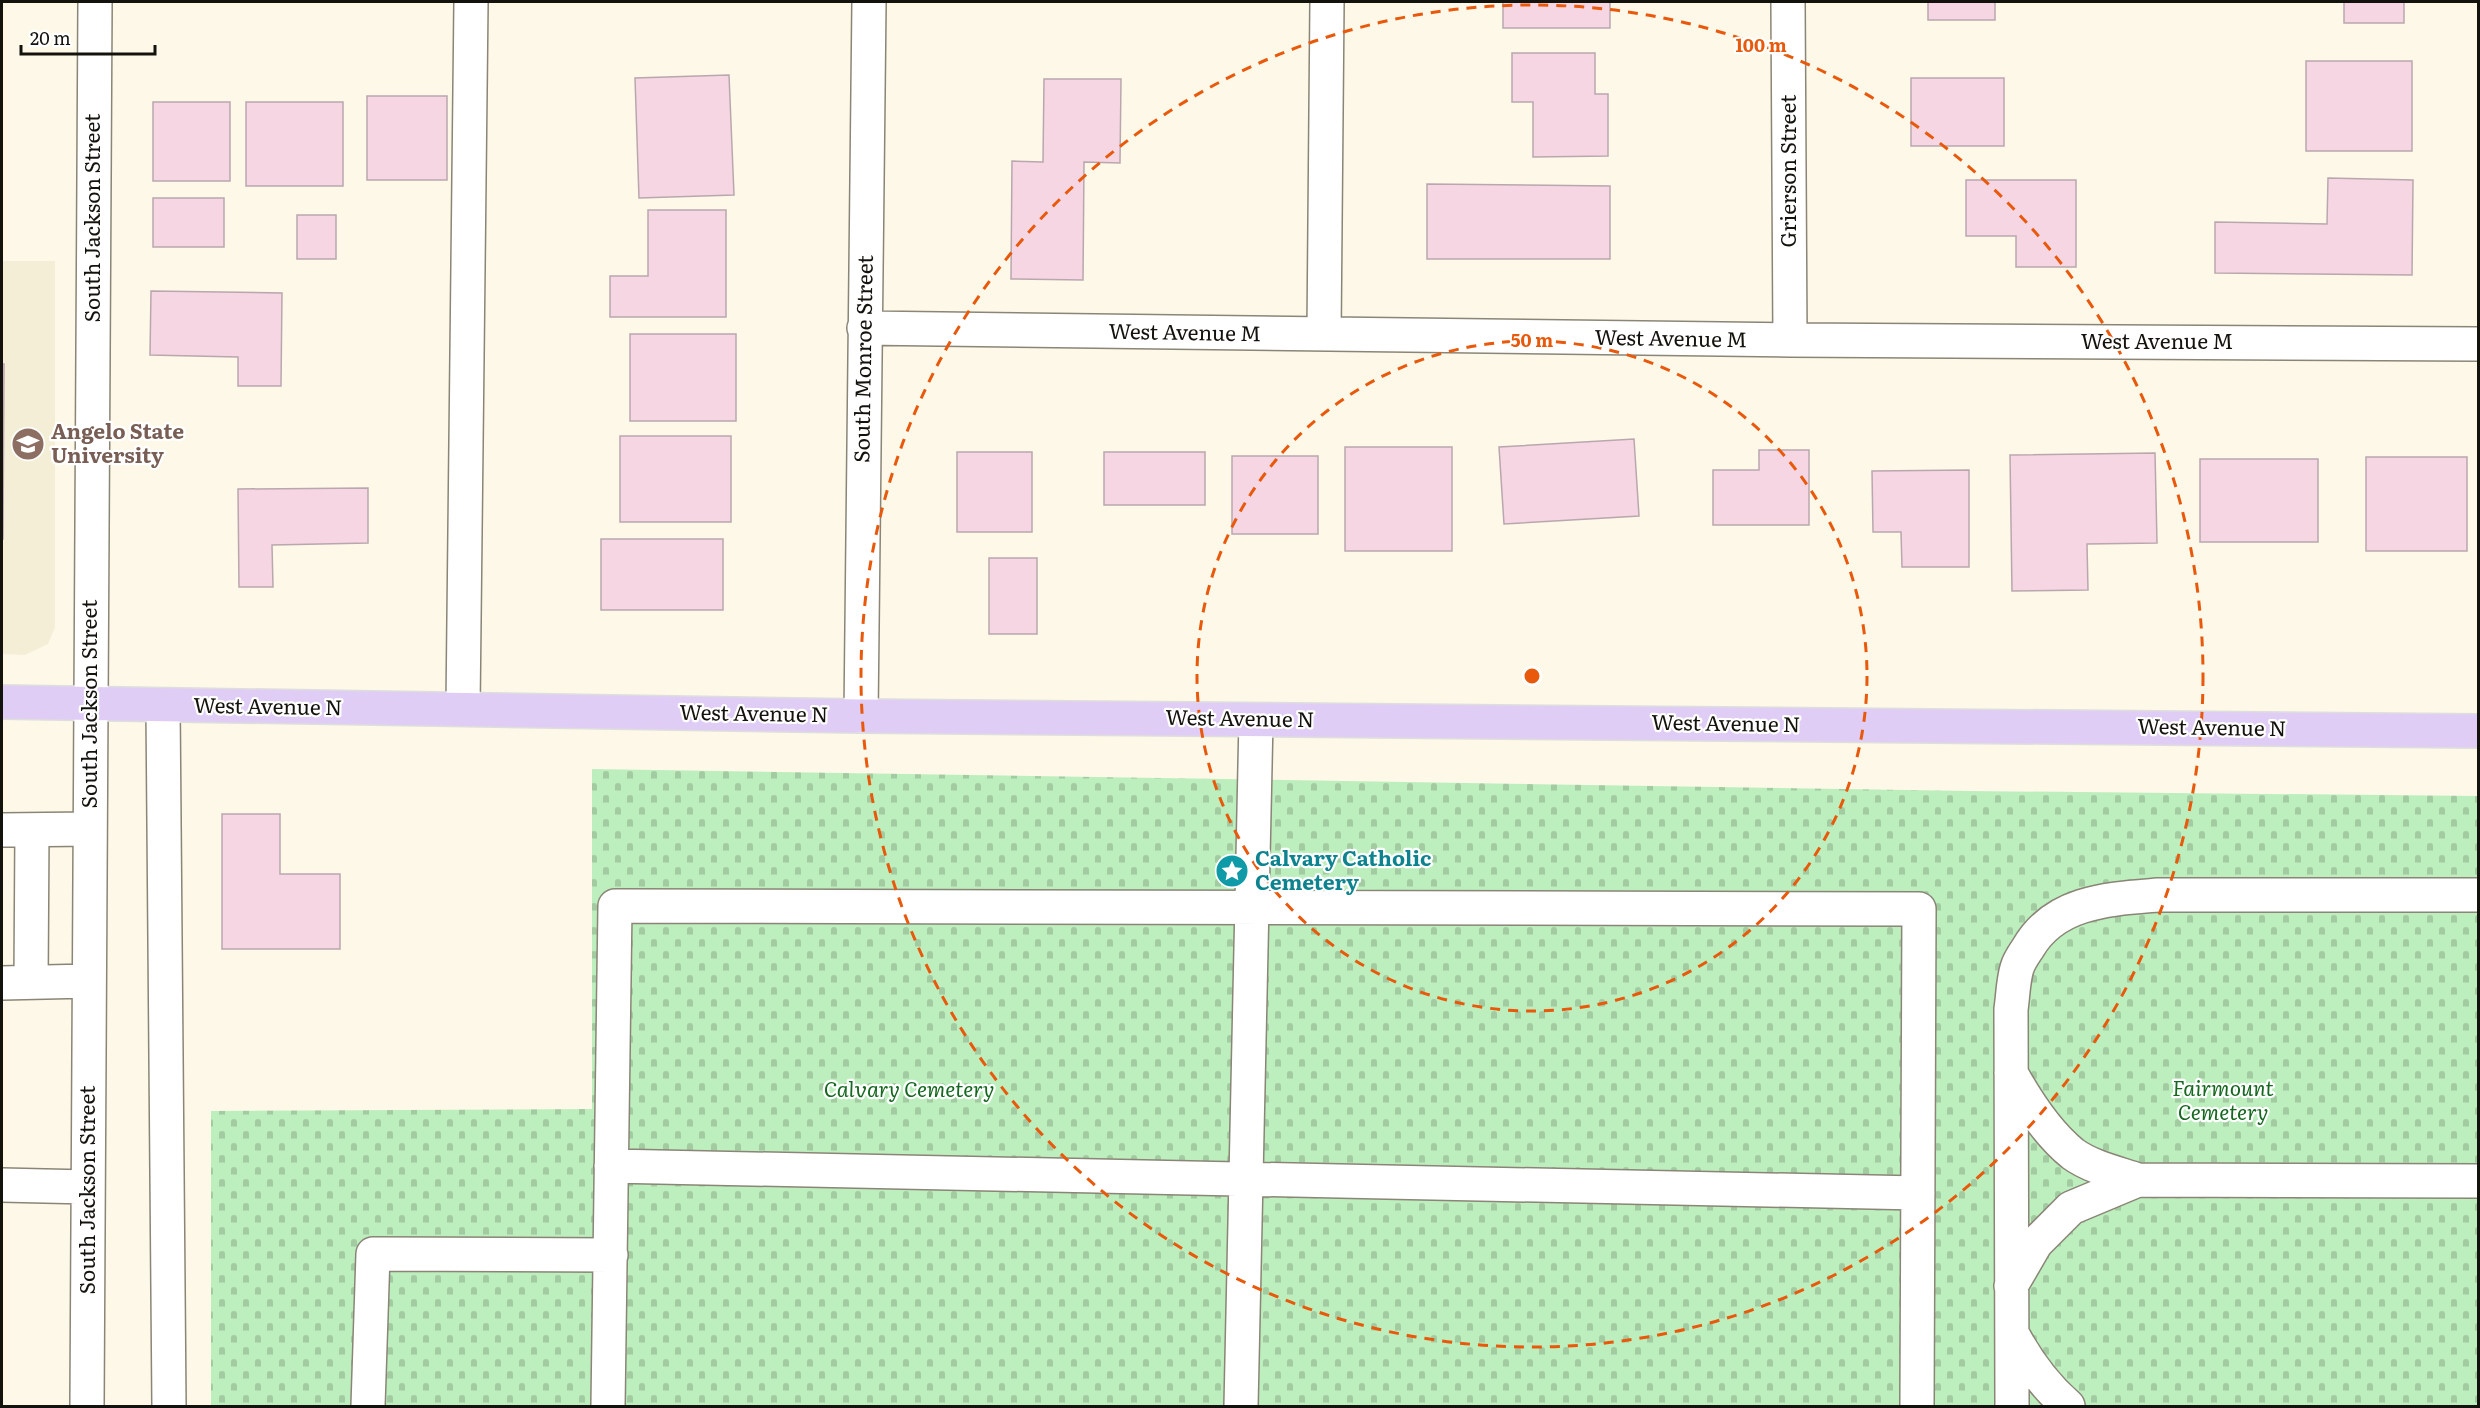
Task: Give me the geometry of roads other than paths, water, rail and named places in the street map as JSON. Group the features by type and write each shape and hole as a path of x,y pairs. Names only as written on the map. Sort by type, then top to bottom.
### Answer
{"main road":[{"name":"West Avenue N","path":"2,702 861,716 2478,731"}],"street":[{"name":"South Jackson Street","path":"87,1407 95,2"},
{"path":"463,708 471,2"},
{"name":"South Monroe Street","path":"861,716 869,2"},
{"path":"1324,334 1327,2"},
{"name":"Grierson Street","path":"1788,2 1790,340"},
{"name":"West Avenue M","path":"864,328 1790,340 2478,344"},
{"path":"163,705 169,1407"},
{"path":"1241,1407 1256,720"},
{"path":"89,981 16,983 17,830 90,829"},
{"path":"2012,1407 2011,1009 2017,967 2034,938 2055,918 2080,906 2117,898 2158,895 2478,895"},
{"path":"608,1407 615,906 1919,909 1917,1407"},
{"path":"2011,1073 2036,1113 2074,1155 2109,1171 2138,1180 2478,1181"},
{"path":"611,1166 1918,1193"},
{"path":"2011,1286 2036,1243 2071,1208 2138,1180"},
{"path":"2,1185 88,1187"},
{"path":"368,1407 373,1254 610,1255"},
{"path":"2012,1333 2034,1371 2048,1389 2068,1407"}],"place":[{"name":"Angelo State University","path":"28,444"},
{"name":"Calvary Catholic Cemetery","path":"1232,871"}],"park label":[{"name":"Calvary Cemetery","path":"909,1090"},
{"name":"Fairmount Cemetery","path":"2223,1101"}]}
